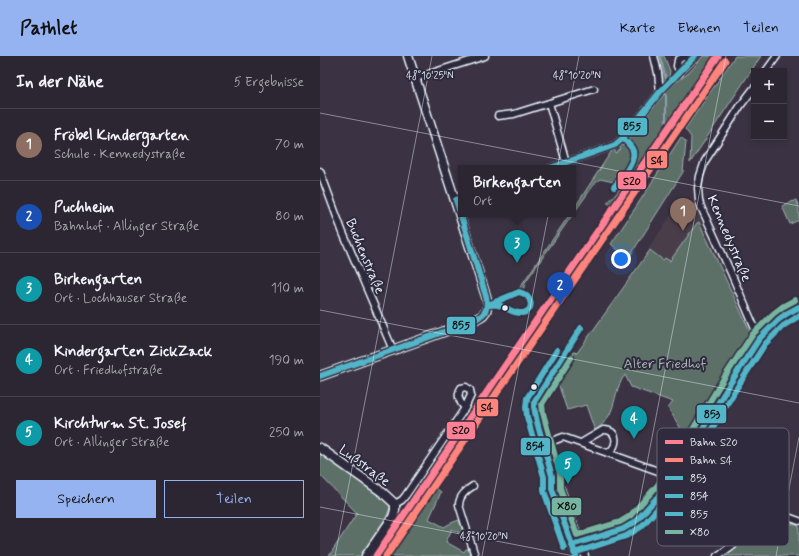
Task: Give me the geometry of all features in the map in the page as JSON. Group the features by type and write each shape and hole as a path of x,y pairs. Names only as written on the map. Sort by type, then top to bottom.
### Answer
{"street":[{"path":"408,56 458,199"},
{"path":"416,78 485,56"},
{"path":"654,56 658,73 664,87"},
{"path":"768,68 777,56"},
{"path":"558,165 615,145 623,138 664,87 680,73 693,59 685,57 679,58 677,64 680,73"},
{"path":"498,116 514,114 594,90"},
{"name":"Kennedystraße","path":"751,92 705,162 698,183 698,192 701,207 732,273 756,331 762,336"},
{"path":"549,103 566,162"},
{"name":"Buchenstraße","path":"320,171 343,233 393,350"},
{"path":"320,376 470,322 483,315 488,305 463,217"},
{"path":"703,428 731,382 762,336 778,320 790,311 799,307"},
{"path":"564,354 534,402 535,415 552,476 552,489 576,556"},
{"path":"366,556 393,517 395,504 402,500 406,495 465,408"},
{"path":"581,443 603,430 611,431 615,435 616,440 614,447 608,453"},
{"path":"543,445 563,437 657,471"},
{"name":"Lußstraße","path":"320,448 382,492 395,504"},
{"path":"552,476 560,486 584,556"},
{"path":"473,486 468,488 461,497 459,505 475,556"},
{"path":"572,544 622,529 634,522 657,498"},
{"path":"789,518 799,521"},
{"path":"717,556 733,546"}],"shaded area":[{"path":"694,202 702,224 719,261 702,268 677,265 665,258 663,260 648,249 679,204"}],"green space":[{"path":"655,56 664,56 670,71 669,77 661,84"},
{"path":"703,56 714,56 610,205 610,203 607,203 618,192 627,173 637,159 636,151 629,135 631,130 644,115 646,116 675,82 687,74"},
{"path":"735,56 761,56 753,68 751,68 751,71 690,163 691,137 685,129"},
{"path":"681,137 686,142 683,172 628,259 611,244"},
{"path":"619,146 626,146 631,152 631,158 628,164 614,182 600,179 596,182 576,210 576,205 611,152 614,149 616,153 621,149"},
{"path":"796,200 799,207 799,220 790,224 782,206"},
{"path":"568,217 571,217 524,284 526,285 523,289 518,290"},
{"name":"Alter Friedhof","path":"699,222 749,329 749,342 695,428 680,428 668,408 673,402 631,387 625,375 618,389 610,414 595,431 586,405 567,410 558,383 574,352 577,353 650,250 663,260 665,258 670,261"},
{"path":"320,454 387,501 390,507 387,516 361,556 329,556 357,513 320,475"},
{"path":"437,489 441,492 429,519 444,527 459,520 466,540 462,538 463,535 452,529 446,542 464,552 466,549 469,549 470,556 389,556"},
{"path":"789,523 799,526 799,556 725,556 738,546 789,546"}],"waterway":[{"path":"660,56 666,79"},
{"path":"666,92 666,122"}],"rail line":[{"name":"S20","path":"376,556 718,56"},
{"name":"S4","path":"386,556 725,61"}],"transit line":[{"name":"855","path":"558,165 615,145 623,138 660,92 695,56"},
{"name":"855","path":"614,187 630,165 633,155 631,147 623,138"},
{"name":"855","path":"458,199 456,200 458,206"},
{"name":"855","path":"320,376 471,322 482,315 487,306 486,296 461,217"},
{"name":"855","path":"519,292 530,299 531,303 526,312 516,313 499,305 488,305 519,292"},
{"name":"X80","path":"694,428 753,334 773,314 795,300"},
{"name":"853","path":"703,428 759,339 778,320 799,307"},
{"name":"854","path":"712,428 765,344 783,326 799,316"},
{"name":"853","path":"576,556 552,489 552,476 537,422 534,402 581,328"},
{"name":"854","path":"557,350 527,398 526,407 527,417 544,477 544,491 564,548"},
{"name":"X80","path":"571,358 542,404 543,413 560,474 560,488 577,535 620,522 630,516 657,486"},
{"name":"853","path":"572,545 623,529 635,522 657,498"},
{"name":"854","path":"574,553 626,536 641,527 657,509"}],"place":[{"name":"Fröbel Kindergarten","path":"683,231"},
{"name":"Birkengarten","path":"517,263"},
{"name":"Puchheim","path":"560,305"},
{"name":"Kindergarten ZickZack","path":"634,439"},
{"name":"Kirchturm St. Josef","path":"568,484"}]}
